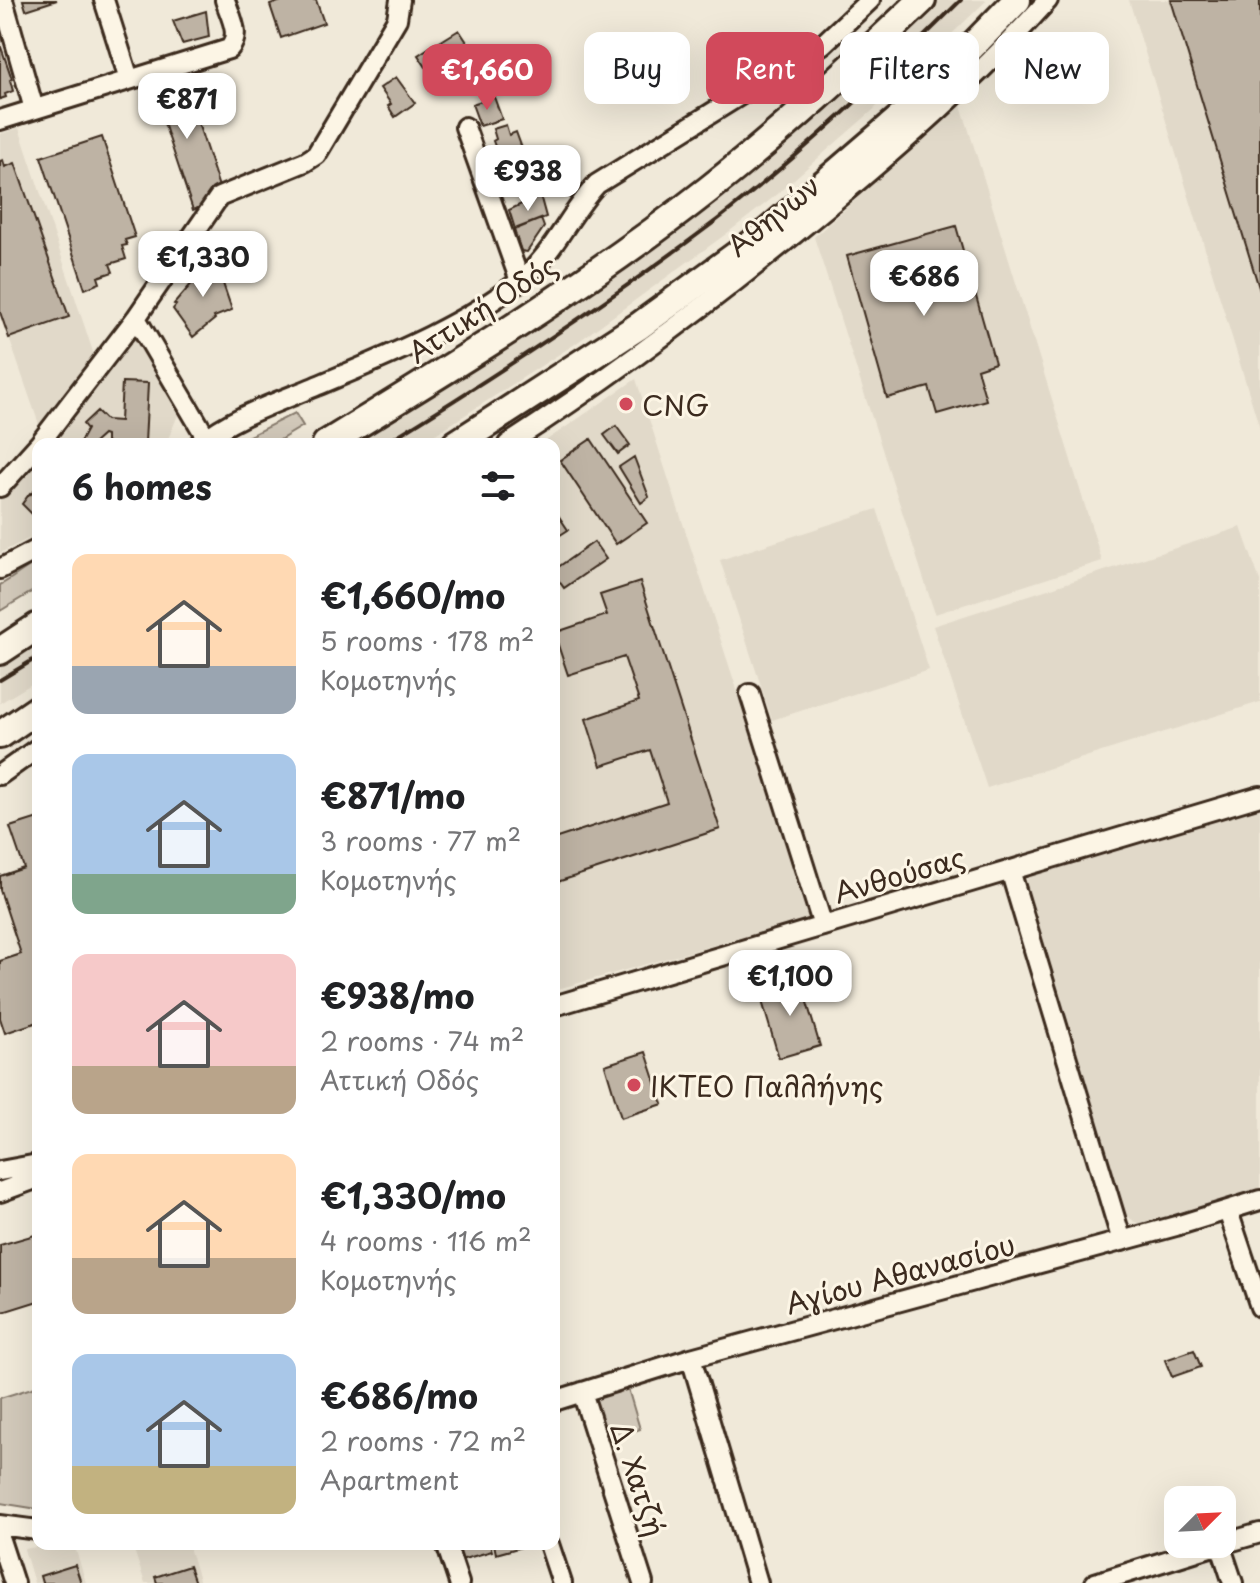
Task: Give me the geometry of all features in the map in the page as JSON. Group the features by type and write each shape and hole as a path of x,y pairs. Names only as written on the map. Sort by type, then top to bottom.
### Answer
{"highway":[{"name":"Αττική Οδός","path":"336,438 490,343 628,250 708,190 814,102 922,0"},
{"path":"465,438 639,326 764,235 913,107 1017,0"},
{"path":"0,651 32,630"},
{"path":"0,718 32,698"},
{"path":"0,735 32,713"}],"street":[{"path":"3,0 34,109"},
{"path":"104,0 129,79"},
{"path":"0,120 229,49 235,43 236,34 225,0"},
{"path":"212,438 264,407 399,351 520,281 544,257 581,201 597,184 823,44 870,0"},
{"name":"Αθηνών","path":"517,438 582,396 761,262 933,116 1007,46 1048,0"},
{"path":"44,438 136,318 219,197 316,155 400,5"},
{"path":"465,127 520,281"},
{"path":"136,318 203,438"},
{"path":"0,487 32,453"},
{"path":"0,569 32,552"},
{"path":"750,694 823,926"},
{"path":"0,775 32,752"},
{"name":"Ανθούσας","path":"560,1004 1260,796"},
{"path":"1010,870 1122,1241"},
{"path":"0,1171 32,1165"},
{"path":"0,1192 32,1180"},
{"name":"Αγίου Αθανασίου","path":"560,1399 691,1358 1122,1241 1260,1200"},
{"path":"1228,1211 1260,1307"},
{"path":"691,1358 758,1583"},
{"name":"Δ. Χατζή","path":"582,1392 643,1583"},
{"path":"0,1525 32,1529"},
{"path":"1236,1540 1260,1533"},
{"path":"0,1540 14,1583"},
{"path":"448,1550 459,1583"},
{"path":"551,1550 562,1583"},
{"path":"1095,1583 1176,1558"},
{"path":"1225,1558 1233,1583"}],"shaded area":[{"path":"937,0 987,0 954,32 903,32"},
{"path":"1129,0 1260,0 1260,429"},
{"path":"840,92 840,104 879,104 770,200 726,234 575,344 429,438 361,438 528,336 684,225 790,140"},
{"path":"961,105 1102,561 935,614 814,237"},
{"path":"19,128 96,361 42,433 0,312 0,134"},
{"path":"135,326 182,405 168,438 52,438"},
{"path":"636,379 811,918 560,988 560,438 550,438"},
{"path":"295,413 303,426 283,438 245,438"},
{"path":"32,464 32,537 0,553 0,498"},
{"path":"877,509 929,670 772,720 720,560"},
{"path":"1241,527 1260,581 1260,702 987,788 933,626"},
{"path":"32,565 32,592 0,611 0,585"},
{"path":"32,640 32,684 0,703 0,659"},
{"path":"1260,807 1260,1192 1150,1226 1135,1222 1121,1211 1028,908 1027,879 1035,873"},
{"path":"624,1375 640,1429 604,1441 585,1387"},
{"path":"32,1388 32,1508 0,1503 0,1398"},
{"path":"24,1549 76,1550 86,1583 34,1583"},
{"path":"134,1550 190,1550 200,1583 145,1583"}],"building":[{"path":"23,0 57,0 26,10"},
{"path":"284,0 316,0 324,23 281,38 270,5"},
{"path":"1171,0 1260,0 1260,291"},
{"path":"206,11 209,37 182,44 173,21"},
{"path":"459,30 484,68 464,81 438,43"},
{"path":"0,44 13,91 0,99"},
{"path":"435,44 444,58 428,70 418,55"},
{"path":"449,60 458,74 446,82 437,67"},
{"path":"183,77 219,187 203,206 193,210 152,87"},
{"path":"396,77 415,103 395,117 388,106 391,104 380,88"},
{"path":"494,97 502,119 480,126 472,104"},
{"path":"506,125 509,135 516,132 523,151 499,157 493,141 496,139 493,129"},
{"path":"102,137 135,237 125,240 127,245 122,246 126,259 110,264 113,272 98,277 100,283 85,289 41,157"},
{"path":"3,160 5,167 15,163 69,317 9,338 0,312 0,161"},
{"path":"521,161 523,168 532,165 536,185 512,194 503,168"},
{"path":"540,195 546,217 515,229 509,210"},
{"path":"541,219 544,227 527,252 521,251 514,230"},
{"path":"956,226 995,363 977,369 986,400 937,414 929,387 887,398 847,256"},
{"path":"213,254 232,310 214,317 193,337 173,309 174,304 200,274 198,267 204,267"},
{"path":"122,382 148,383 145,438 106,438 103,435 100,438 82,438 87,429 83,424 97,411 106,420 120,421"},
{"path":"616,426 630,445 618,454 604,435"},
{"path":"591,439 647,523 616,544 560,460"},
{"path":"634,457 649,497 641,503 619,467"},
{"path":"32,493 32,514 22,504"},
{"path":"560,518 568,530 560,535"},
{"path":"594,542 606,559 564,588 560,582 560,566"},
{"path":"640,582 720,829 560,881 560,837 667,802 650,750 601,766 586,719 639,701 624,657 568,675 560,651 560,631 607,615 600,595"},
{"path":"32,820 32,1024 5,1033 0,1018 0,961 21,954 0,890 0,876 24,868 10,827"},
{"path":"800,979 820,1046 779,1058 759,991"},
{"name":"ΙΚΤΕΟ Παλλήνης","path":"646,1052 663,1104 621,1118 605,1065"},
{"path":"32,1236 32,1303 0,1313 0,1245"},
{"path":"1194,1350 1201,1367 1172,1377 1165,1360"},
{"path":"454,1550 492,1550 492,1551 457,1561"},
{"path":"75,1565 81,1583 42,1583 40,1576"},
{"path":"189,1566 195,1583 157,1583 155,1577"}],"railway":[{"path":"394,438 553,336 717,220 842,114 961,0"},
{"path":"0,680 32,661"}],"place":[{"name":"CNG","path":"626,404"},
{"name":"ΙΚΤΕΟ Παλλήνης","path":"634,1085"}]}
